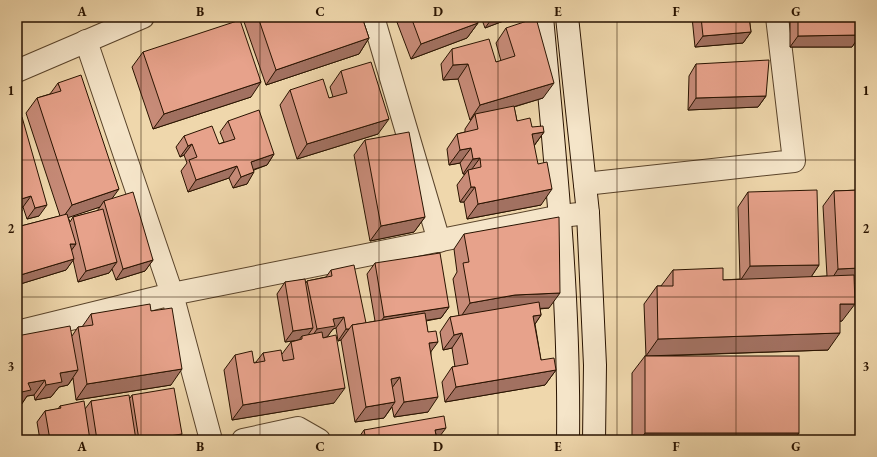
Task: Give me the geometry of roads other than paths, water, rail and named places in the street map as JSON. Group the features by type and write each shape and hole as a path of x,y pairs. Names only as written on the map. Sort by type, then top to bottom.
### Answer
{"street":[{"path":"17,71 142,17"},
{"path":"373,17 439,241"},
{"path":"542,17 561,216 568,335 568,440"},
{"path":"567,17 588,213 595,365 594,440"},
{"path":"584,184 794,161 777,17"},
{"path":"86,41 172,294 211,440"},
{"path":"17,332 172,294 561,216 588,213"},
{"path":"243,440 298,428 319,440"}]}
